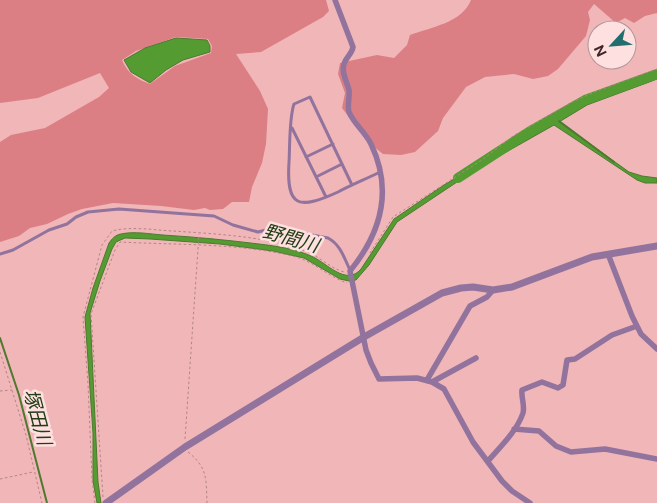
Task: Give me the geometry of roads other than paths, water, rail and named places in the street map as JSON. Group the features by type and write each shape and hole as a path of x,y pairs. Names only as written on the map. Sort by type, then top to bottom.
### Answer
{"street":[{"path":"335,0 353,47 352,52 344,62 343,68 349,92 349,111 370,142 380,172 384,193 378,223 358,261 350,271 370,363 379,379 401,378 430,381 444,389 473,442 512,491 530,503"},
{"path":"105,503 185,447 364,336 442,293 452,289 473,287 493,290 512,287 592,257 657,246"},
{"path":"608,254 641,334 657,349"},
{"path":"430,381 470,306 487,297 493,290"},
{"path":"488,461 514,430 522,414 524,404 521,396 522,390 542,382 558,388 563,385 567,360 575,359 612,336 637,326"},
{"path":"430,381 476,358"},
{"path":"514,430 539,431 556,446 571,452 605,449 657,459"}],"lane":[{"path":"352,185 310,97 293,106 288,181 292,195 298,201 307,203 326,197 352,185 380,172"},
{"path":"292,127 326,197"},
{"path":"306,157 333,144"},
{"path":"316,177 342,164"},
{"path":"0,254 13,250 49,230 67,224 76,217 88,212 119,209 214,216 233,225 258,232 274,228 328,238 340,248 350,271"}],"waterway":[{"name":"野間川","path":"458,178 532,130 585,100 657,74"},
{"path":"555,118 614,162"},
{"name":"塚田川","path":"0,338 19,395 47,503"}]}
